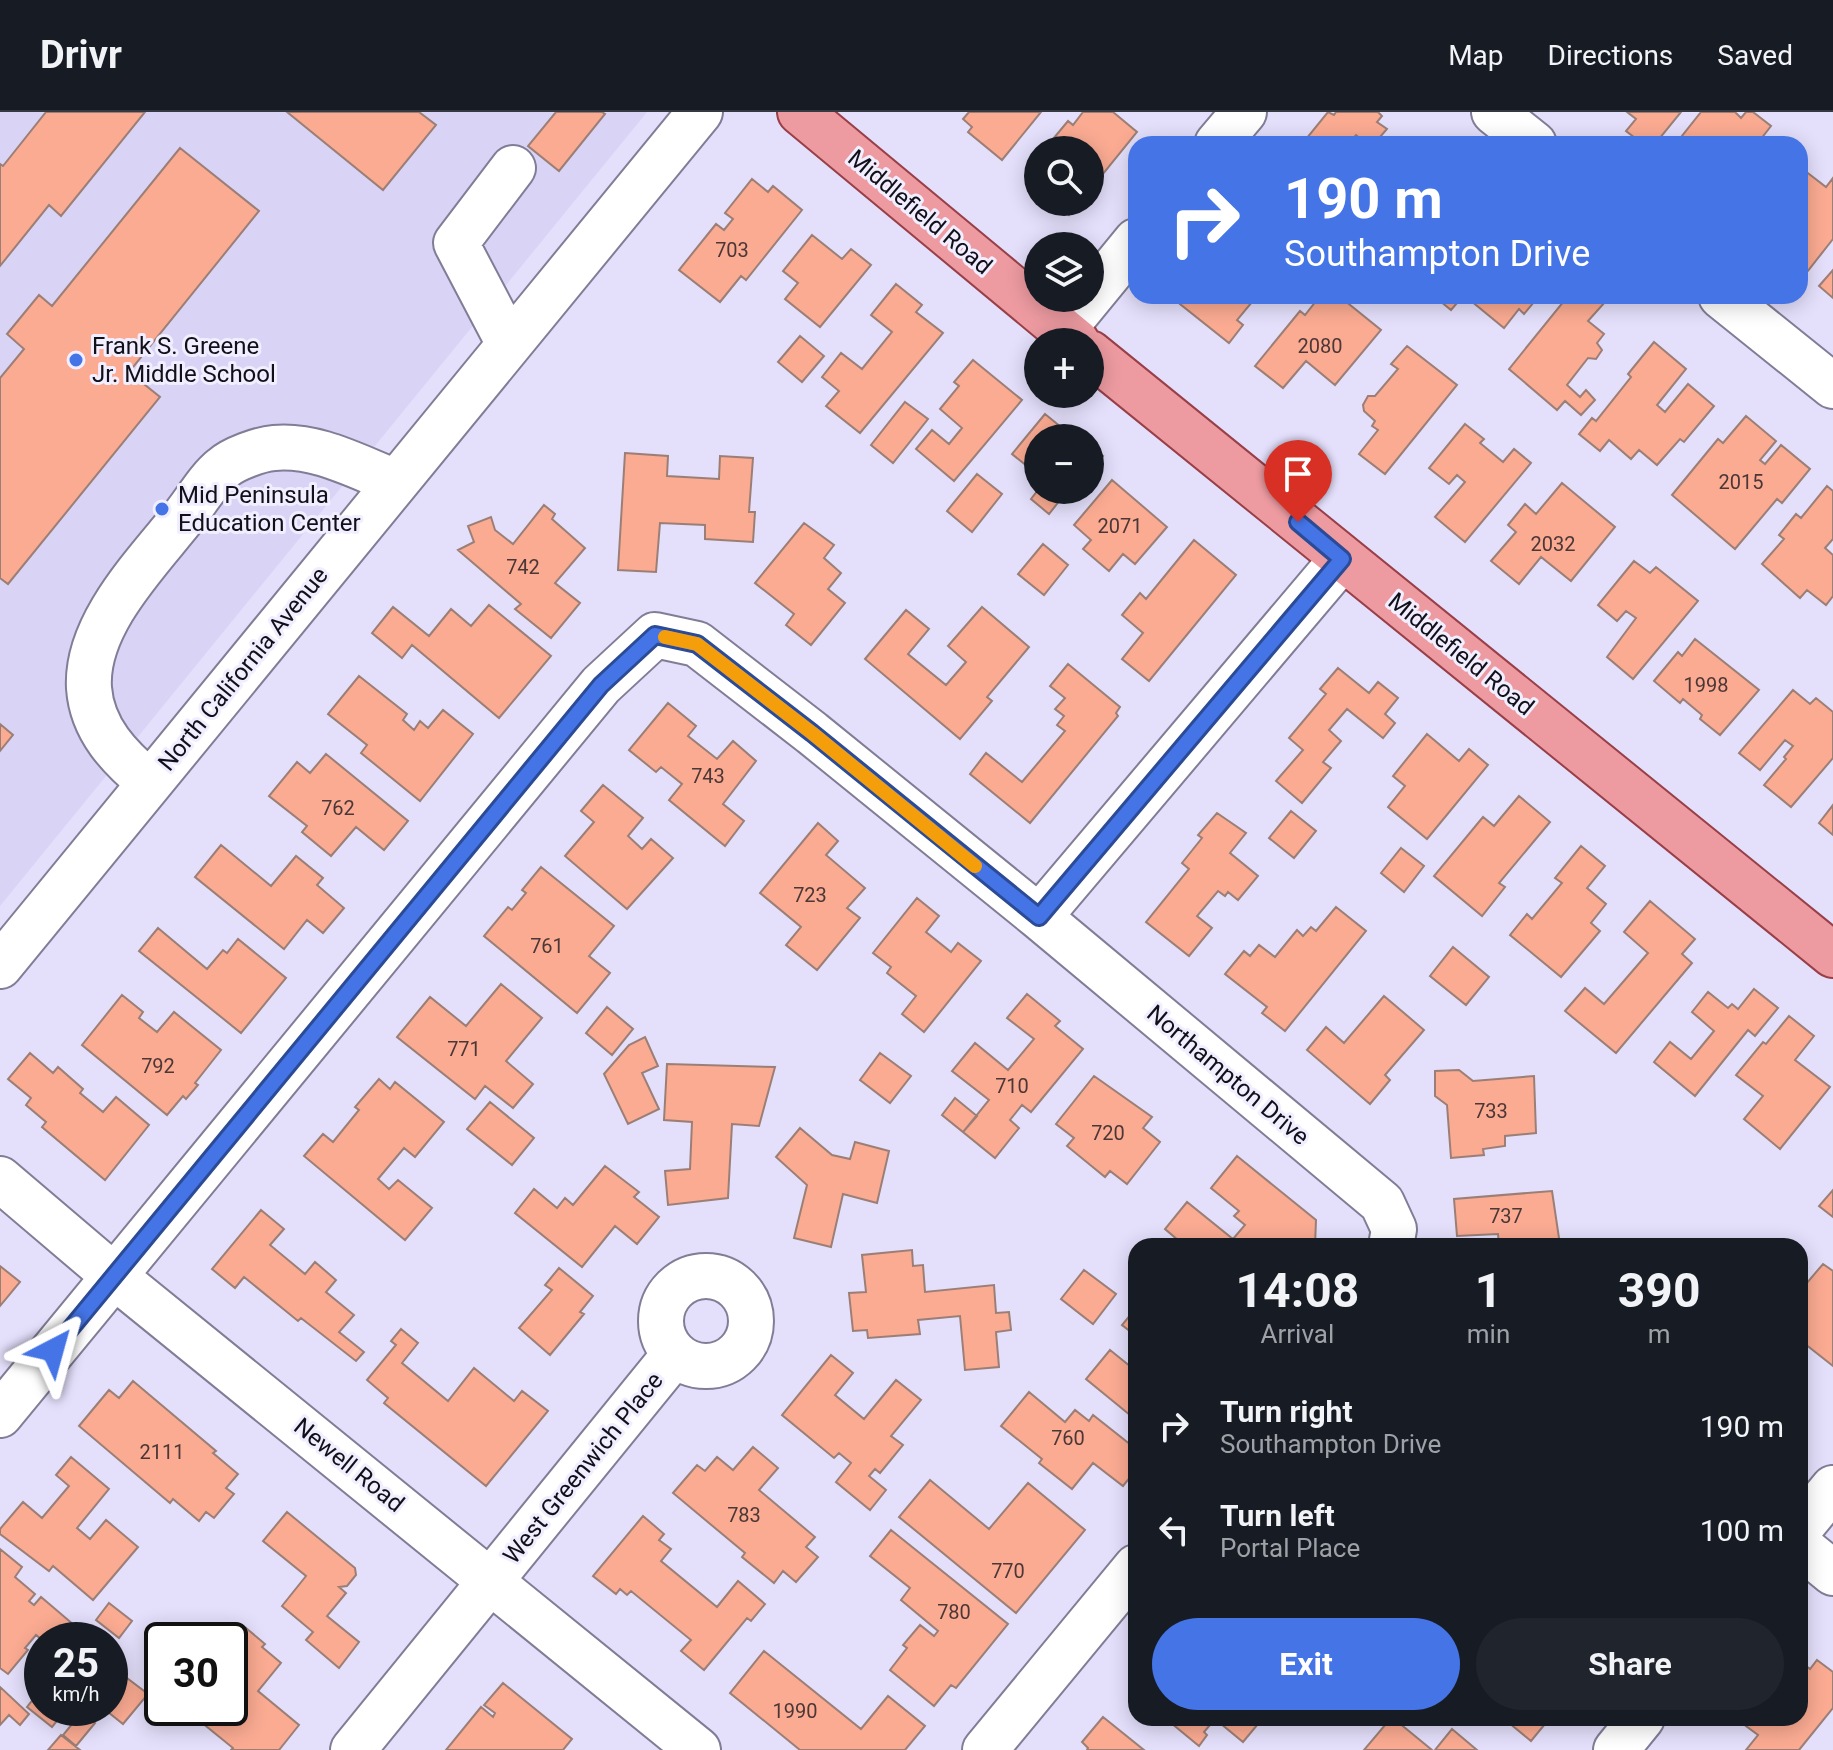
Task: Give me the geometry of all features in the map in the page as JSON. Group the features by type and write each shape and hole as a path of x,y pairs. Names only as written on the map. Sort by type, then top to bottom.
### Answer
{"main road":[{"name":"Middlefield Road","path":"800,112 1060,328"},
{"name":"Middlefield Road","path":"1104,364 1833,955"}],"street":[{"name":"North California Avenue","path":"0,966 700,112"},
{"path":"1224,136 1244,112"},
{"path":"1494,112 1524,136"},
{"path":"509,344 456,243 513,168"},
{"path":"1085,328 1128,255"},
{"path":"1731,304 1833,386"},
{"path":"150,783 109,743 96,718 89,684 93,653 104,626 126,589 224,466 271,448 312,449 396,482"},
{"path":"1039,917 1342,559"},
{"name":"Northampton Drive","path":"114,1276 601,685 655,635 697,644 1039,917 1382,1203 1394,1229 1392,1238"},
{"name":"Newell Road","path":"0,1179 114,1276 698,1750"},
{"path":"0,1415 114,1276"},
{"name":"West Greenwich Place","path":"353,1750 675,1354"},
{"path":"1808,1518 1833,1488"},
{"path":"1808,1553 1833,1573"},
{"path":"985,1750 1128,1577"},
{"path":"1616,1750 1636,1726"}],"shaded area":[{"name":"Mid Peninsula Education Center","path":"0,112 647,112 0,906"}],"building":[{"path":"46,112 145,112 61,216 49,205 0,266 0,164 3,166"},
{"path":"287,112 419,112 436,125 383,190"},
{"path":"556,112 605,114 559,171 528,146"},
{"path":"969,112 1041,112 1002,160 968,132 972,127 963,119"},
{"path":"1083,112 1113,112 1137,132 1128,136 1128,143 1104,173 1104,136 1056,136 1068,121 1073,125"},
{"path":"1328,112 1334,115 1336,112 1378,112 1382,116 1377,122 1387,129 1381,136 1308,136"},
{"path":"1627,112 1681,112 1662,136 1633,136 1626,131 1636,119"},
{"path":"1701,112 1735,112 1741,118 1746,112 1753,112 1771,126 1763,136 1682,136"},
{"name":"Frank S. Greene Jr. Middle School","path":"180,148 259,211 129,372 160,397 8,584 0,578 0,378 24,349 7,334 39,295 52,306"},
{"path":"1808,173 1826,187 1833,178 1833,239 1808,271"},
{"path":"752,179 768,192 773,186 802,210 746,280 741,276 720,302 679,270 716,224 724,230 733,219 725,213"},
{"path":"812,235 842,259 851,249 871,265 820,327 785,299 798,283 783,271"},
{"path":"1833,270 1833,298 1819,286"},
{"path":"896,284 922,305 916,312 943,333 860,433 826,406 839,391 822,377 841,353 862,369 892,332 871,315"},
{"path":"1180,304 1250,304 1237,320 1243,325 1229,343"},
{"path":"1314,304 1349,304 1381,330 1335,385 1306,361 1283,388 1255,366 1300,311 1305,315"},
{"path":"1475,304 1532,304 1524,314 1519,309 1504,328"},
{"path":"1562,304 1603,304 1588,321 1604,334 1597,343 1602,350 1596,359 1588,358 1567,385 1580,397 1586,390 1595,400 1581,415 1565,401 1557,410 1509,369"},
{"path":"800,336 824,356 802,382 778,362"},
{"path":"1654,342 1686,369 1657,405 1665,412 1688,384 1714,406 1684,442 1680,439 1657,465 1639,450 1631,459 1609,440 1600,451 1579,434 1592,418 1596,421"},
{"path":"1407,346 1457,385 1385,474 1359,454 1378,430 1372,426 1375,421 1364,411 1363,405 1368,396 1375,396 1398,369 1391,364"},
{"path":"973,360 1022,400 954,481 916,449 932,430 949,444 962,428 940,409 959,386 954,382"},
{"path":"905,402 928,419 893,463 871,445"},
{"path":"1045,414 1057,424 1037,424"},
{"path":"1746,416 1776,441 1760,460 1765,464 1781,445 1810,469 1782,503 1777,499 1735,549 1672,495 1718,439 1723,443"},
{"path":"1465,424 1484,439 1480,443 1503,462 1514,449 1531,463 1465,542 1435,517 1465,482 1457,475 1449,484 1429,468"},
{"path":"1024,439 1024,464 1012,454"},
{"path":"625,453 668,456 667,476 719,479 720,456 753,458 749,512 755,512 753,542 705,539 705,525 660,523 656,572 618,570"},
{"path":"977,474 1002,494 972,532 947,511"},
{"path":"1112,480 1167,527 1135,564 1123,554 1109,571 1083,549 1091,540 1074,525 1092,504 1104,504 1104,489"},
{"path":"1562,483 1615,527 1571,581 1541,557 1519,584 1491,561 1516,532 1508,525 1525,504 1536,514"},
{"path":"1827,486 1833,491 1833,539 1825,548 1833,555 1833,596 1826,605 1807,590 1800,598 1762,564 1784,539 1779,535 1796,514 1801,518"},
{"path":"1037,504 1057,504 1049,514"},
{"path":"544,505 555,514 552,519 585,548 555,583 580,603 551,638 515,609 521,604 458,550 474,542 468,526 491,517 495,530 513,544"},
{"path":"804,523 834,545 824,558 841,573 828,589 845,603 811,645 786,625 794,614 755,583"},
{"path":"1194,540 1236,575 1149,681 1122,659 1143,633 1122,615 1140,593 1146,599"},
{"path":"1043,544 1068,565 1044,595 1018,574"},
{"path":"1634,561 1650,573 1656,567 1698,601 1633,679 1607,657 1636,618 1626,611 1617,621 1598,605"},
{"path":"489,605 551,656 499,718 412,645 402,658 372,633 393,607 429,636 451,609 471,626"},
{"path":"982,607 1029,647 987,697 992,701 960,739 865,659 906,610 929,629 908,654 946,685 966,662 948,646"},
{"path":"1695,639 1759,690 1720,735 1700,719 1702,715 1683,699 1680,703 1654,681 1678,652 1682,656"},
{"path":"1068,664 1120,707 1116,713 1118,716 1030,823 970,774 986,753 1022,782 1065,731 1057,725 1064,716 1055,709 1065,698 1050,686"},
{"path":"1338,668 1369,693 1378,682 1398,698 1385,714 1395,723 1383,738 1347,709 1329,730 1341,741 1323,762 1331,768 1302,803 1276,781 1303,750 1289,738 1326,694 1320,689"},
{"path":"359,676 407,714 403,720 414,730 420,721 428,728 443,710 473,734 420,801 361,753 367,745 328,714"},
{"path":"1793,690 1810,704 1816,698 1833,712 1833,758 1791,807 1764,785 1793,746 1785,740 1760,770 1739,753"},
{"path":"668,703 696,726 688,736 717,759 733,741 756,761 723,804 744,821 725,846 669,800 682,784 661,767 656,772 629,750"},
{"path":"0,724 13,735 0,751"},
{"path":"1427,734 1459,761 1469,749 1488,765 1427,839 1388,807 1405,786 1393,776"},
{"path":"326,754 408,821 384,850 356,827 331,856 302,832 307,826 269,796 297,762 310,773"},
{"path":"603,785 643,818 628,836 642,849 651,839 673,858 627,909 565,856 594,822 581,811"},
{"path":"1519,796 1550,822 1499,883 1505,887 1482,916 1434,876 1483,817 1494,826"},
{"path":"1833,805 1833,835 1819,823"},
{"path":"1291,811 1316,831 1294,858 1269,838"},
{"path":"1217,813 1246,833 1230,853 1258,876 1238,900 1228,892 1225,896 1218,891 1197,916 1212,928 1189,956 1146,922 1189,869 1182,863 1202,838 1198,835"},
{"path":"818,823 838,841 826,855 865,888 847,908 860,918 817,970 786,945 801,927 760,893"},
{"path":"221,845 271,886 296,856 323,878 317,885 344,908 323,933 307,920 284,949 195,877"},
{"path":"1581,846 1605,866 1587,888 1606,904 1591,923 1600,931 1561,977 1510,935 1527,914 1532,919 1562,883 1555,878"},
{"path":"1401,848 1424,866 1404,892 1381,873"},
{"path":"541,867 614,926 589,956 610,973 577,1013 484,936 508,907 512,910 526,893 522,890"},
{"path":"917,898 939,916 926,932 951,952 958,943 981,961 924,1032 902,1014 916,996 887,973 891,967 873,953"},
{"path":"1650,901 1695,939 1682,954 1692,963 1616,1053 1565,1011 1585,988 1604,1004 1648,953 1624,932"},
{"path":"1336,907 1366,931 1285,1031 1262,1013 1267,1007 1225,974 1244,951 1250,956 1259,945 1275,957 1297,930 1303,936 1311,927 1316,931"},
{"path":"158,928 207,969 223,950 227,953 238,939 286,978 241,1033 139,951"},
{"path":"1453,947 1489,977 1466,1005 1430,976"},
{"path":"501,984 542,1018 506,1061 533,1084 513,1108 485,1086 475,1099 397,1037 430,997 466,1026"},
{"path":"1754,989 1778,1008 1755,1036 1748,1030 1695,1096 1654,1062 1670,1042 1691,1059 1714,1031 1692,1012 1708,992 1728,1008 1732,1004 1738,1009"},
{"path":"1027,994 1060,1021 1055,1026 1083,1049 1031,1112 1022,1105 1010,1120 1019,1128 995,1158 963,1132 989,1100 952,1071 975,1043 1008,1070 1034,1039 1007,1018"},
{"path":"122,995 143,1012 139,1018 157,1032 174,1012 221,1050 195,1083 198,1085 186,1099 183,1096 167,1115 82,1045"},
{"path":"1384,996 1424,1030 1385,1075 1390,1080 1370,1104 1307,1050 1326,1027 1344,1043"},
{"path":"607,1007 633,1029 612,1055 586,1033"},
{"path":"1789,1016 1814,1036 1795,1060 1830,1087 1780,1149 1744,1119 1763,1096 1736,1075"},
{"path":"645,1037 658,1066 642,1073 659,1109 628,1124 604,1074 629,1045"},
{"path":"30,1053 53,1073 58,1067 83,1089 80,1093 103,1112 116,1097 149,1125 105,1180 42,1127 46,1122 26,1105 31,1098 8,1079"},
{"path":"880,1053 911,1076 890,1103 860,1080"},
{"path":"667,1064 775,1067 759,1126 732,1124 728,1198 668,1205 665,1171 690,1169 692,1122 664,1120"},
{"path":"1459,1070 1473,1081 1534,1076 1536,1133 1505,1136 1505,1146 1483,1149 1484,1155 1451,1158 1447,1105 1435,1096 1435,1071"},
{"path":"1094,1076 1152,1117 1143,1128 1160,1142 1127,1184 1110,1171 1105,1177 1067,1146 1074,1138 1056,1124"},
{"path":"379,1079 390,1089 395,1082 444,1122 415,1157 404,1148 378,1179 389,1189 398,1180 432,1208 405,1240 304,1156 323,1134 333,1142 359,1110 355,1107"},
{"path":"955,1098 977,1116 963,1132 942,1115"},
{"path":"490,1102 534,1138 512,1165 467,1129"},
{"path":"800,1128 832,1155 850,1159 855,1142 889,1151 877,1203 843,1194 831,1247 794,1238 807,1185 776,1157"},
{"path":"1237,1156 1316,1220 1315,1238 1234,1238 1245,1225 1234,1216 1239,1211 1211,1188"},
{"path":"605,1166 639,1192 634,1197 659,1217 637,1244 615,1226 582,1267 515,1213 534,1189 557,1208 565,1198 573,1205"},
{"path":"1833,1190 1833,1217 1819,1206"},
{"path":"1552,1191 1559,1238 1498,1238 1498,1234 1457,1236 1454,1199"},
{"path":"1187,1202 1232,1238 1176,1238 1165,1229"},
{"path":"261,1210 284,1229 270,1245 305,1274 315,1262 336,1280 326,1292 354,1315 339,1332 364,1352 356,1361 301,1318 298,1321 244,1277 235,1288 212,1269"},
{"path":"912,1250 913,1266 923,1265 925,1292 994,1285 996,1313 1009,1312 1011,1330 996,1332 999,1367 965,1370 960,1316 918,1320 920,1334 868,1338 867,1330 853,1331 849,1293 866,1292 862,1255"},
{"path":"1823,1264 1833,1271 1833,1366 1808,1346 1808,1282"},
{"path":"0,1266 20,1282 0,1306"},
{"path":"559,1268 593,1296 580,1312 584,1314 550,1355 519,1328 552,1290 545,1285"},
{"path":"1084,1270 1116,1294 1093,1324 1061,1299"},
{"path":"401,1329 418,1343 402,1363 448,1401 474,1368 514,1401 522,1391 548,1411 486,1486 384,1403 388,1398 367,1380 396,1345 391,1341"},
{"path":"1110,1350 1128,1365 1128,1413 1086,1379"},
{"path":"831,1355 853,1373 835,1395 864,1419 896,1380 921,1400 891,1436 903,1445 880,1473 875,1469 869,1476 886,1490 870,1510 836,1482 851,1463 839,1453 834,1458 782,1415"},
{"path":"133,1381 216,1451 213,1453 238,1474 226,1488 234,1494 214,1518 206,1512 199,1521 173,1499 170,1503 79,1426 109,1390 119,1398"},
{"path":"1029,1392 1065,1422 1075,1410 1089,1421 1093,1415 1128,1443 1128,1480 1123,1486 1093,1463 1072,1489 1039,1463 1042,1459 1001,1426"},
{"path":"753,1447 778,1468 759,1490 815,1537 806,1547 818,1557 796,1582 783,1571 774,1583 742,1557 745,1553 673,1493 697,1465 705,1471 717,1457 733,1470"},
{"path":"71,1457 109,1489 77,1528 90,1539 106,1520 138,1547 93,1600 53,1566 49,1571 0,1534 0,1529 23,1502 42,1518 69,1486 56,1475"},
{"path":"930,1480 989,1529 1028,1483 1085,1530 1016,1613 899,1517"},
{"path":"287,1512 355,1568 356,1575 347,1586 339,1587 346,1593 327,1616 359,1642 339,1668 306,1640 313,1632 282,1606 306,1576 263,1541"},
{"path":"643,1516 664,1534 659,1540 671,1549 661,1561 717,1607 738,1581 765,1604 751,1621 747,1618 704,1670 681,1651 691,1640 631,1591 627,1595 620,1589 616,1594 593,1576"},
{"path":"891,1530 1008,1624 956,1688 951,1685 934,1706 890,1670 907,1648 903,1645 920,1625 934,1636 938,1631 901,1600 910,1588 870,1556"},
{"path":"0,1549 22,1567 15,1577 35,1594 29,1601 34,1605 41,1597 70,1622 24,1622 24,1655 8,1674 0,1668"},
{"path":"109,1603 132,1621 128,1626 128,1622 96,1620"},
{"path":"248,1630 281,1663 258,1691 299,1725 279,1750 231,1750 233,1748 206,1726 248,1726"},
{"path":"764,1651 861,1729 888,1696 925,1726 905,1750 800,1750 730,1693"},
{"path":"1817,1660 1833,1672 1833,1708 1799,1750 1746,1750 1758,1735 1746,1726 1808,1726 1808,1667 1810,1669"},
{"path":"128,1679 144,1691 144,1699 128,1718"},
{"path":"503,1683 572,1739 563,1750 446,1750 481,1707 493,1717 495,1713 484,1705"},
{"path":"0,1687 24,1709 24,1720 20,1725 9,1715 0,1725"},
{"path":"1103,1717 1144,1750 1087,1750 1082,1742"},
{"path":"70,1726 93,1726 76,1746 63,1735"},
{"path":"1175,1726 1209,1726 1199,1746"},
{"path":"1224,1726 1256,1726 1243,1742"},
{"path":"1384,1726 1403,1726 1432,1750 1364,1750"},
{"path":"1513,1726 1543,1726 1531,1741"},
{"path":"1452,1729 1477,1750 1435,1750"},
{"path":"61,1735 80,1750 48,1750"}],"slow traffic":[{"path":"665,637 697,644 975,866"}],"place":[{"name":"Frank S. Greene Jr. Middle School","path":"76,360"},
{"name":"Mid Peninsula Education Center","path":"162,509"}],"route":[{"path":"53,1350 601,685 655,635 697,644 1039,917 1342,559 1298,522"}]}
